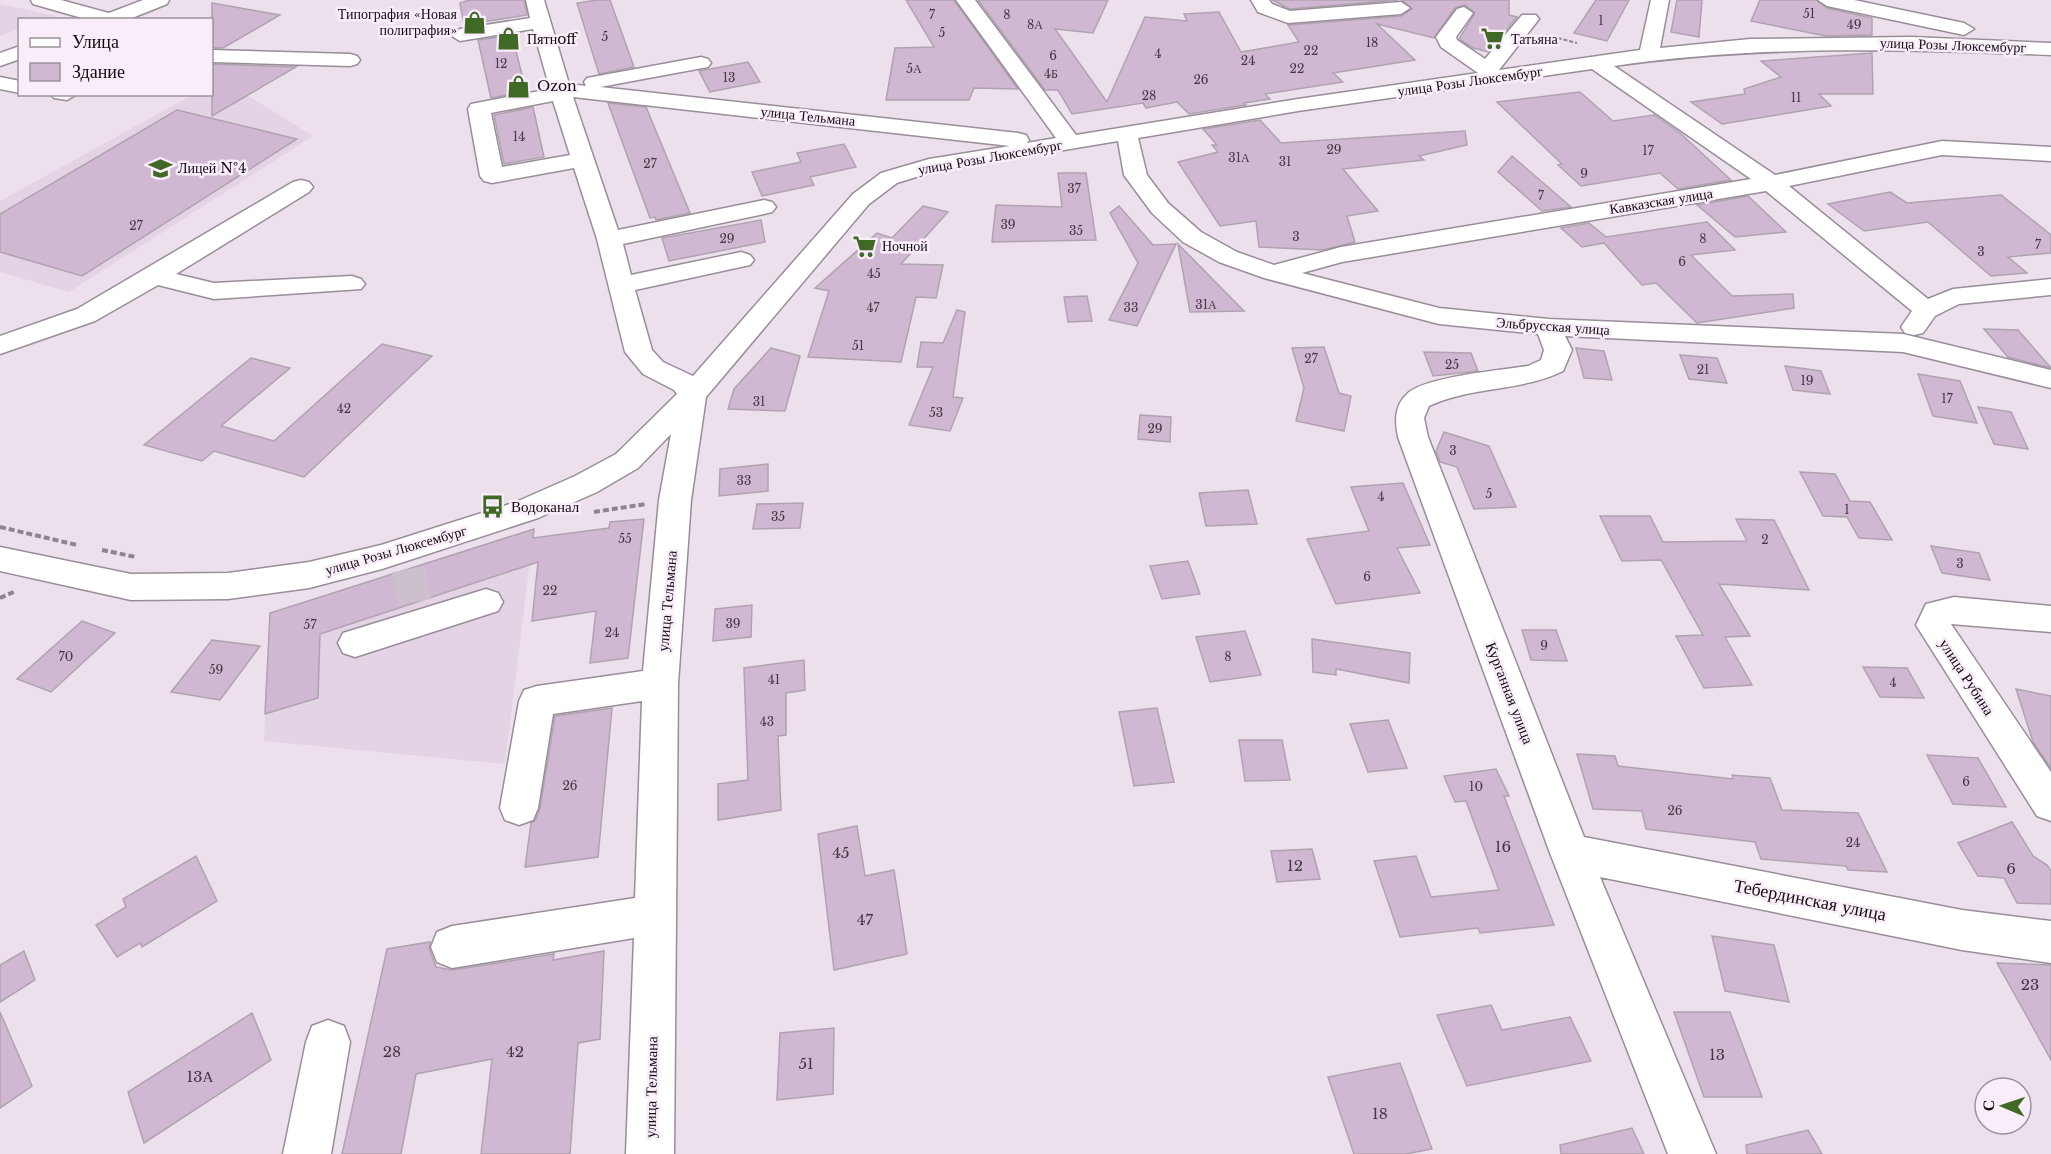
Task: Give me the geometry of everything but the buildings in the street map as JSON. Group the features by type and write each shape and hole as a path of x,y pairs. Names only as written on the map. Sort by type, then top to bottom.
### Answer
{"street":[{"path":"40,0 117,18 160,0"},
{"path":"965,0 1063,144"},
{"path":"1260,0 1265,8 1288,17 1401,8"},
{"path":"1649,55 1660,0"},
{"path":"1827,0 2051,48"},
{"path":"460,35 542,6 561,91 609,239 639,352 653,368 684,383 692,395"},
{"path":"1464,14 1446,37 1448,43 1491,74 1526,24"},
{"name":"улица Розы Люксембург","path":"0,559 131,587 228,586 406,560 527,510 586,484 627,461 692,395 861,199 889,178 929,166 1491,74 1649,55 1750,45 1821,43 1933,43 2051,48"},
{"path":"0,60 18,53"},
{"path":"213,56 350,60"},
{"path":"583,160 492,176 479,109 701,63"},
{"path":"1596,63 1771,183 1926,310"},
{"path":"0,83 18,87"},
{"name":"улица Тельмана","path":"561,91 1063,144"},
{"name":"Эльбрусская улица","path":"1124,134 1129,141 1136,175 1160,208 1192,237 1228,257 1273,273 1439,316 1548,327 1903,343 2051,379"},
{"name":"Кавказская улица","path":"1273,273 1352,253 1771,183 1942,148 2051,154"},
{"path":"0,345 86,315 156,276 301,187"},
{"path":"609,239 764,207"},
{"path":"620,285 741,260"},
{"path":"156,276 214,291 352,284"},
{"path":"1903,343 1926,310 1953,297 2051,287"},
{"name":"Курганная улица","path":"1548,327 1558,350 1553,365 1534,374 1438,390 1418,400 1409,417 1417,448 1570,853 1692,1154"},
{"name":"улица Тельмана","path":"650,1154 660,684 675,500 692,395"},
{"path":"355,643 416,613 486,602"},
{"name":"улица Рубина","path":"2051,619 1954,610 1938,613 1934,625 2051,804"},
{"path":"519,808 537,701 660,684"},
{"name":"Тебердинская улица","path":"1570,853 1962,930 2051,942"},
{"path":"452,947 654,915"},
{"path":"307,1154 328,1042"}],"path":[{"path":"1526,24 1580,44"},
{"path":"583,513 675,500"},
{"path":"0,527 86,547"},
{"path":"96,549 138,557"},
{"path":"0,597 22,588 11,585"}],"shaded area":[{"path":"0,4 56,16 18,18 18,29 0,36"},
{"name":"Лицей №4","path":"213,91 245,94 313,136 69,292 0,272 0,201 190,96 213,96"},
{"name":"Водоканал","path":"534,529 505,764 264,741 270,613"}],"tunnel":[{"path":"408,569 415,603"}],"place":[{"name":"Типография «Новая полиграфия»","path":"475,22"},
{"name":"Пятнoff","path":"509,39"},
{"name":"Татьяна","path":"1493,39"},
{"name":"Ozon","path":"519,86"},
{"name":"Лицей №4","path":"160,168"},
{"name":"Ночной","path":"864,246"},
{"name":"Водоканал","path":"493,506"}]}
